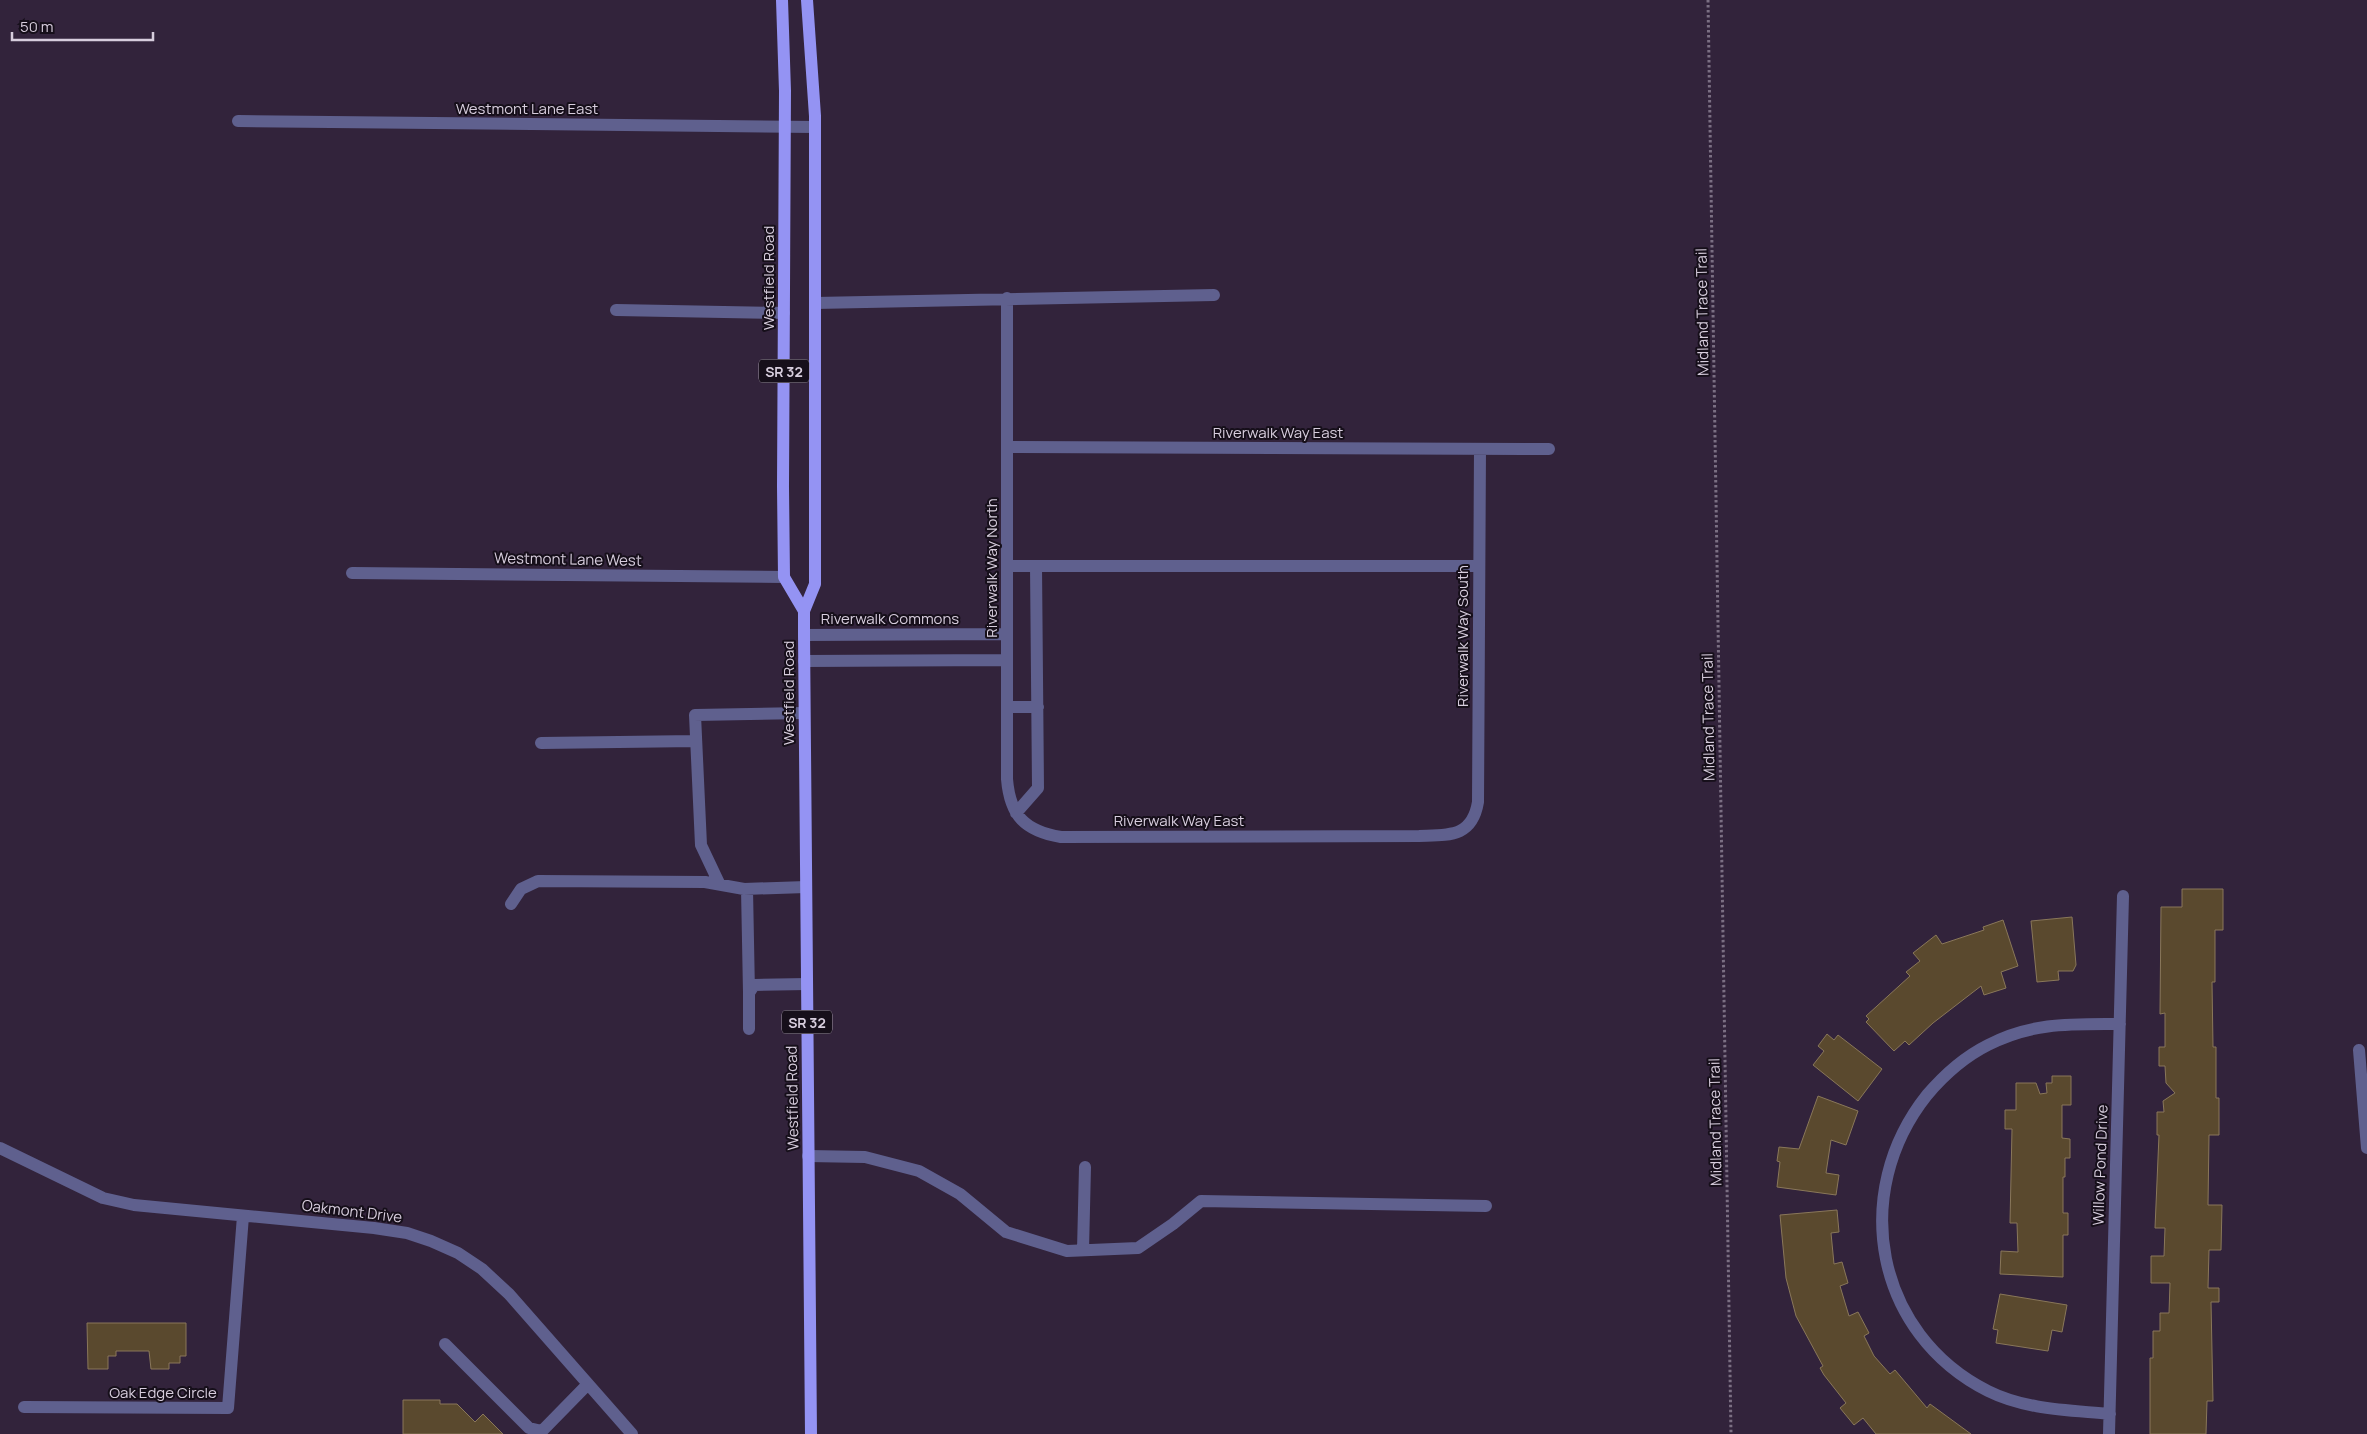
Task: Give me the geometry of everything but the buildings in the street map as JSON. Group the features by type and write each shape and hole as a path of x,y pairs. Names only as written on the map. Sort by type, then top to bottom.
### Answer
{"main road":[{"name":"Westfield Road","path":"782,0 785,126 784,577"},
{"name":"Westfield Road","path":"807,0 815,127 815,584 804,611 810,1434"},
{"path":"784,577 804,611"}],"street":[{"name":"Westmont Lane East","path":"238,121 815,127"},
{"path":"815,303 1214,295"},
{"name":"Riverwalk Way North","path":"1007,298 1007,779 1009,794 1016,812 1022,822 1032,829"},
{"path":"616,310 784,313"},
{"name":"Riverwalk Way East","path":"1008,447 1549,449"},
{"name":"Riverwalk Way South","path":"1472,821 1478,802 1480,449"},
{"path":"1008,566 1478,566"},
{"path":"1016,812 1038,788 1036,566"},
{"name":"Westmont Lane West","path":"352,573 784,577"},
{"name":"Riverwalk Commons","path":"804,635 1008,634"},
{"path":"804,661 1008,660"},
{"path":"1008,708 1038,707"},
{"path":"719,883 702,845 695,715 804,713"},
{"path":"541,743 696,741"},
{"name":"Riverwalk Way East","path":"1032,829 1061,837 1420,836 1451,835 1464,830 1472,821"},
{"path":"511,904 522,889 538,881 719,883 747,889 806,887"},
{"path":"747,889 749,1029"},
{"name":"Willow Pond Drive","path":"2109,1434 2124,896"},
{"path":"749,993 754,985 807,984"},
{"path":"2110,1414 2047,1408 2021,1403 1989,1391 1964,1376 1936,1353 1915,1327 1897,1296 1886,1262 1882,1228 1883,1196 1889,1164 1902,1134 1917,1108 1938,1082 1962,1061 1987,1045 2038,1027 2057,1023 2120,1024"},
{"path":"2359,1050 2367,1148"},
{"name":"Oakmont Drive","path":"0,1148 103,1198 134,1205 374,1228 407,1233 458,1253 482,1269 509,1294 632,1434"},
{"path":"808,1156 865,1157 919,1171 960,1194 1006,1232 1067,1251 1138,1248 1173,1224 1201,1201 1486,1206"},
{"path":"1083,1250 1085,1167"},
{"name":"Oak Edge Circle","path":"24,1407 228,1408 243,1216"},
{"path":"445,1344 529,1428 542,1431 588,1384"}],"path":[{"name":"Midland Trace Trail","path":"1708,0 1731,1434"}]}
